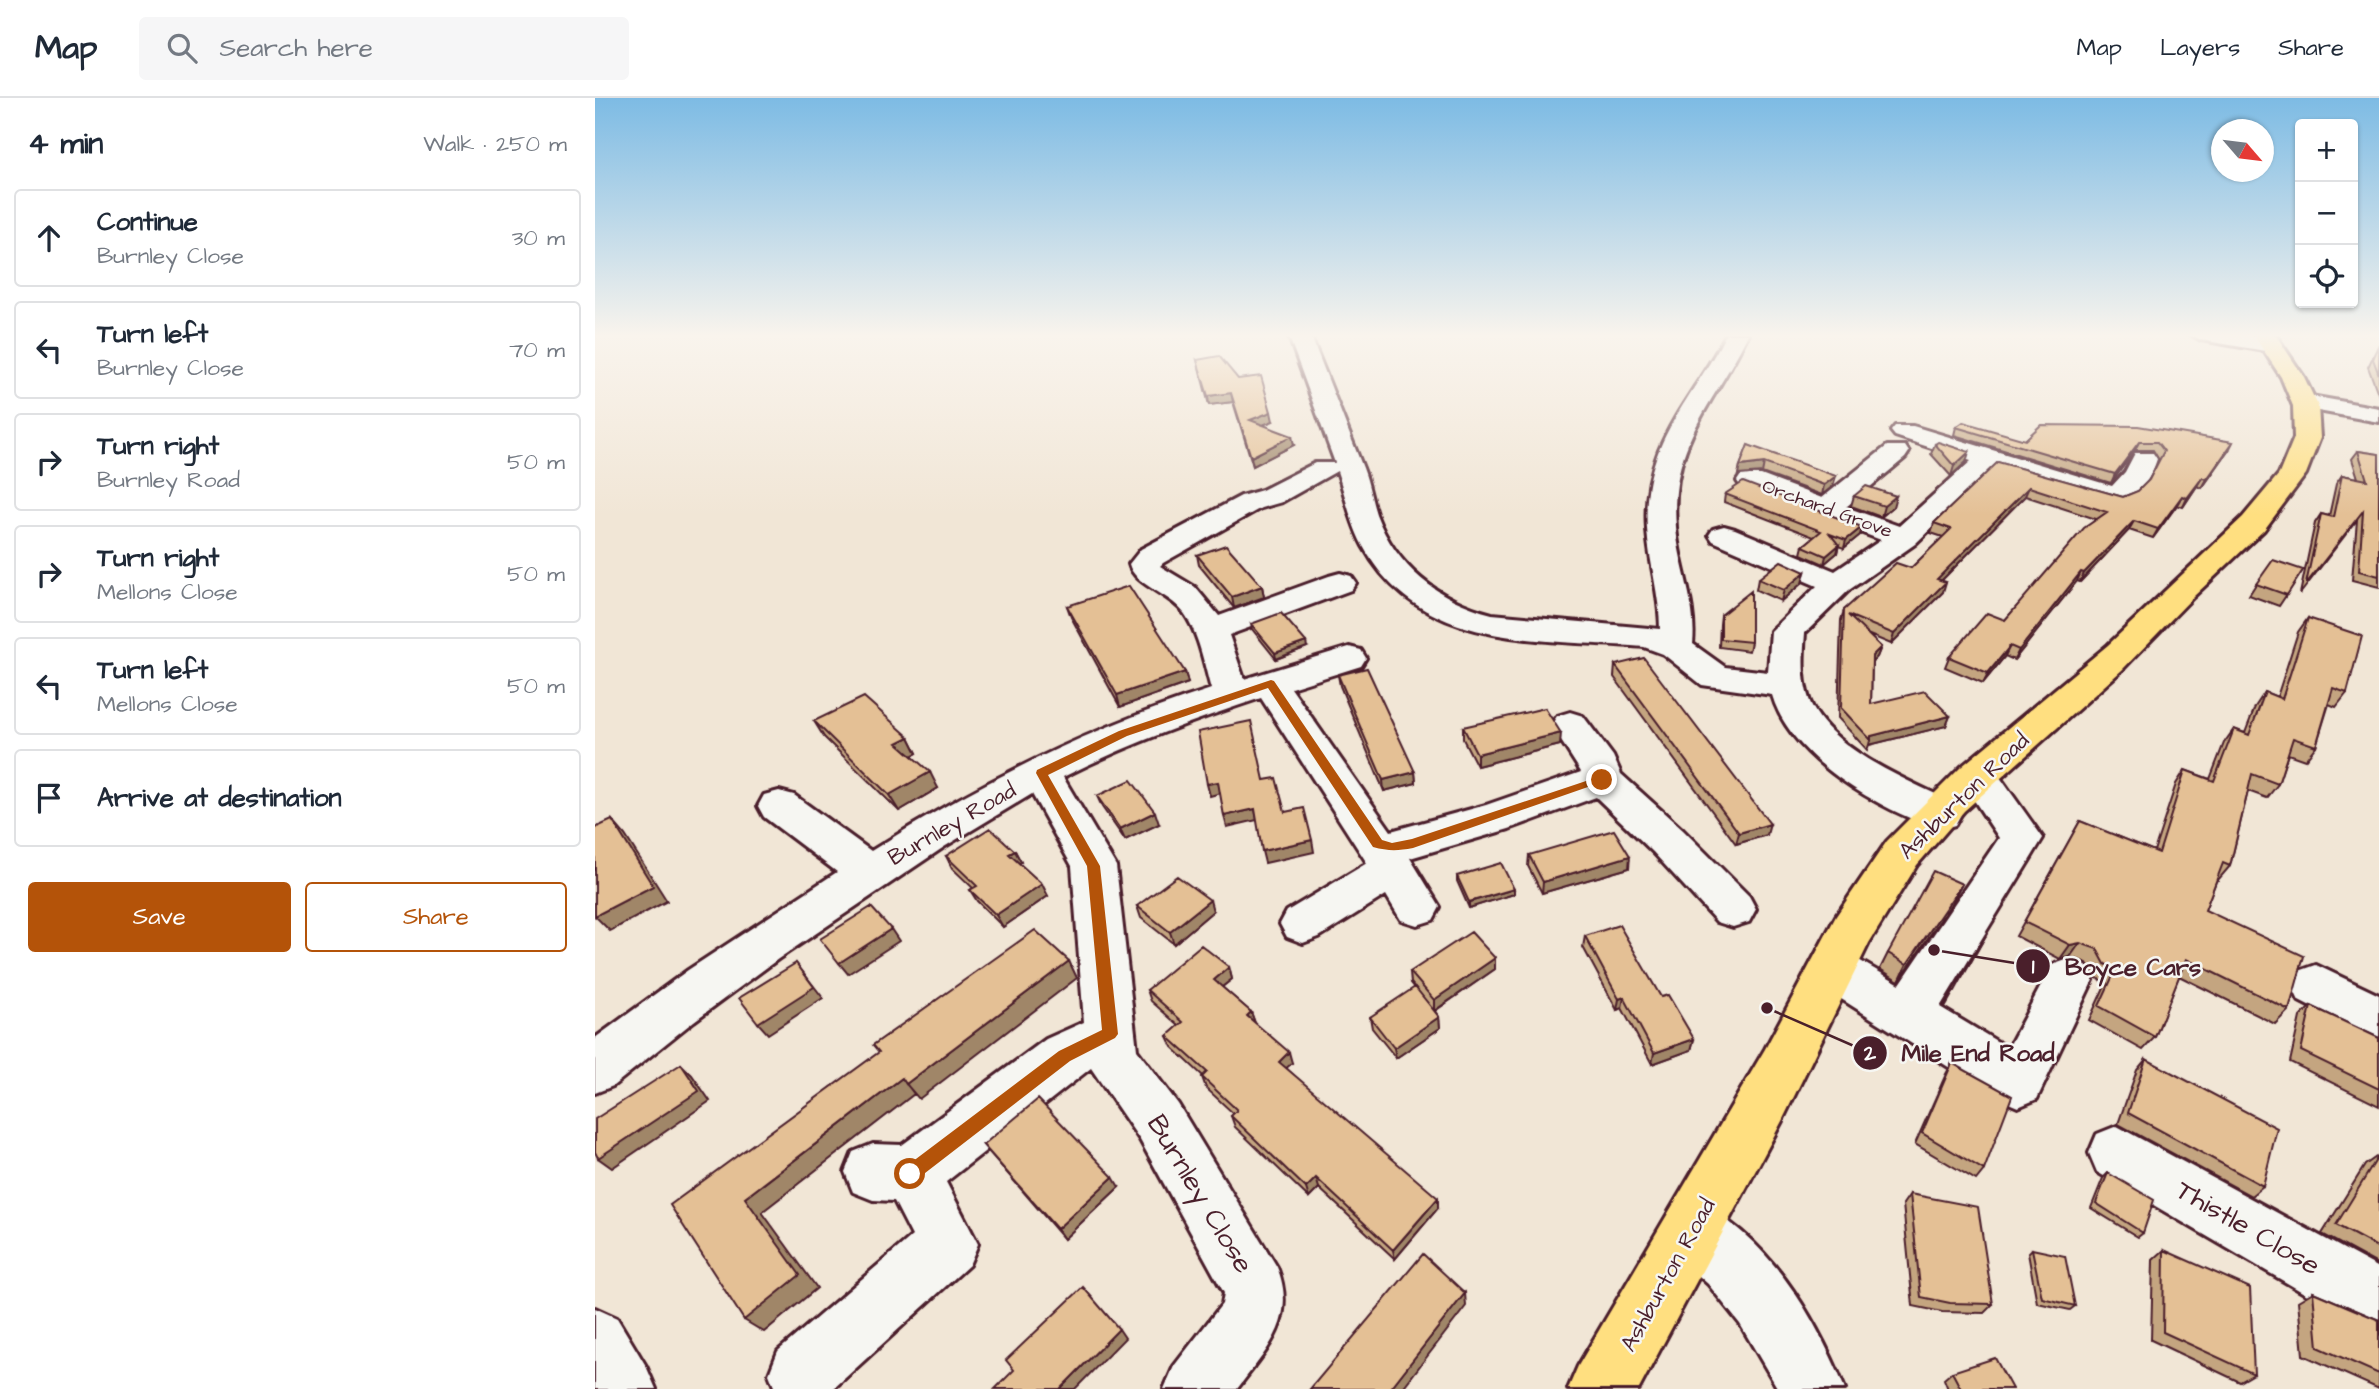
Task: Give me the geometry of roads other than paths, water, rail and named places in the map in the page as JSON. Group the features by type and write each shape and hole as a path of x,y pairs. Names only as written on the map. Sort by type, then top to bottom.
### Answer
{"main road":[{"name":"Ashburton Road","path":"1601,1389 1621,1359 1882,881 1903,851 1978,776 2111,662 2183,588 2253,523 2290,479 2302,454 2308,433 2302,394"}],"street":[{"path":"1322,394 1352,472 1362,514 1379,548 1401,579 1419,594 1457,615 1491,624 1650,637 1675,647 1715,677 1786,685"},
{"path":"1675,647 1680,627 1663,552 1661,511 1667,472 1680,428 1700,394"},
{"path":"2305,402 2379,415"},
{"path":"1826,509 1900,442 1989,458 2118,496 2128,488 2144,459"},
{"name":"Orchard Grove","path":"1940,814 1855,769 1815,736 1795,710 1786,685 1788,631 1838,583 1904,538 1989,458"},
{"path":"1231,696 1213,629 1184,591 1146,570 1144,564 1152,556 1251,502 1272,495 1325,469"},
{"name":"Orchard Grove","path":"1751,481 1904,538"},
{"path":"1724,536 1838,583"},
{"path":"1213,629 1340,583"},
{"name":"Burnley Road","path":"595,1069 653,1020 869,873 947,825 1041,773 1123,733 1349,658"},
{"path":"1271,684 1417,907"},
{"path":"1570,725 1599,766 1602,780 1668,841 1733,909"},
{"name":"Burnley Close","path":"1041,773 1094,866 1112,1058 1159,1122 1255,1289 1252,1317 1197,1389"},
{"path":"1907,1016 2022,838 1978,776"},
{"path":"1303,924 1385,857 1392,847 1413,844 1602,780"},
{"name":"Burnley Road","path":"779,806 869,873"},
{"path":"1833,969 2018,1082 2069,980"},
{"path":"2316,986 2379,1020"},
{"path":"801,1374 948,1244 892,1173 1064,1056 1110,1034"},
{"name":"Thistle Close","path":"2117,1153 2379,1302"},
{"path":"1692,1230 1717,1248 1767,1310 1812,1389"},
{"path":"595,1340 623,1389"}],"place":[{"name":"Boyce Cars","path":"1934,950"},
{"name":"Mile End Road","path":"1767,1008"}]}
